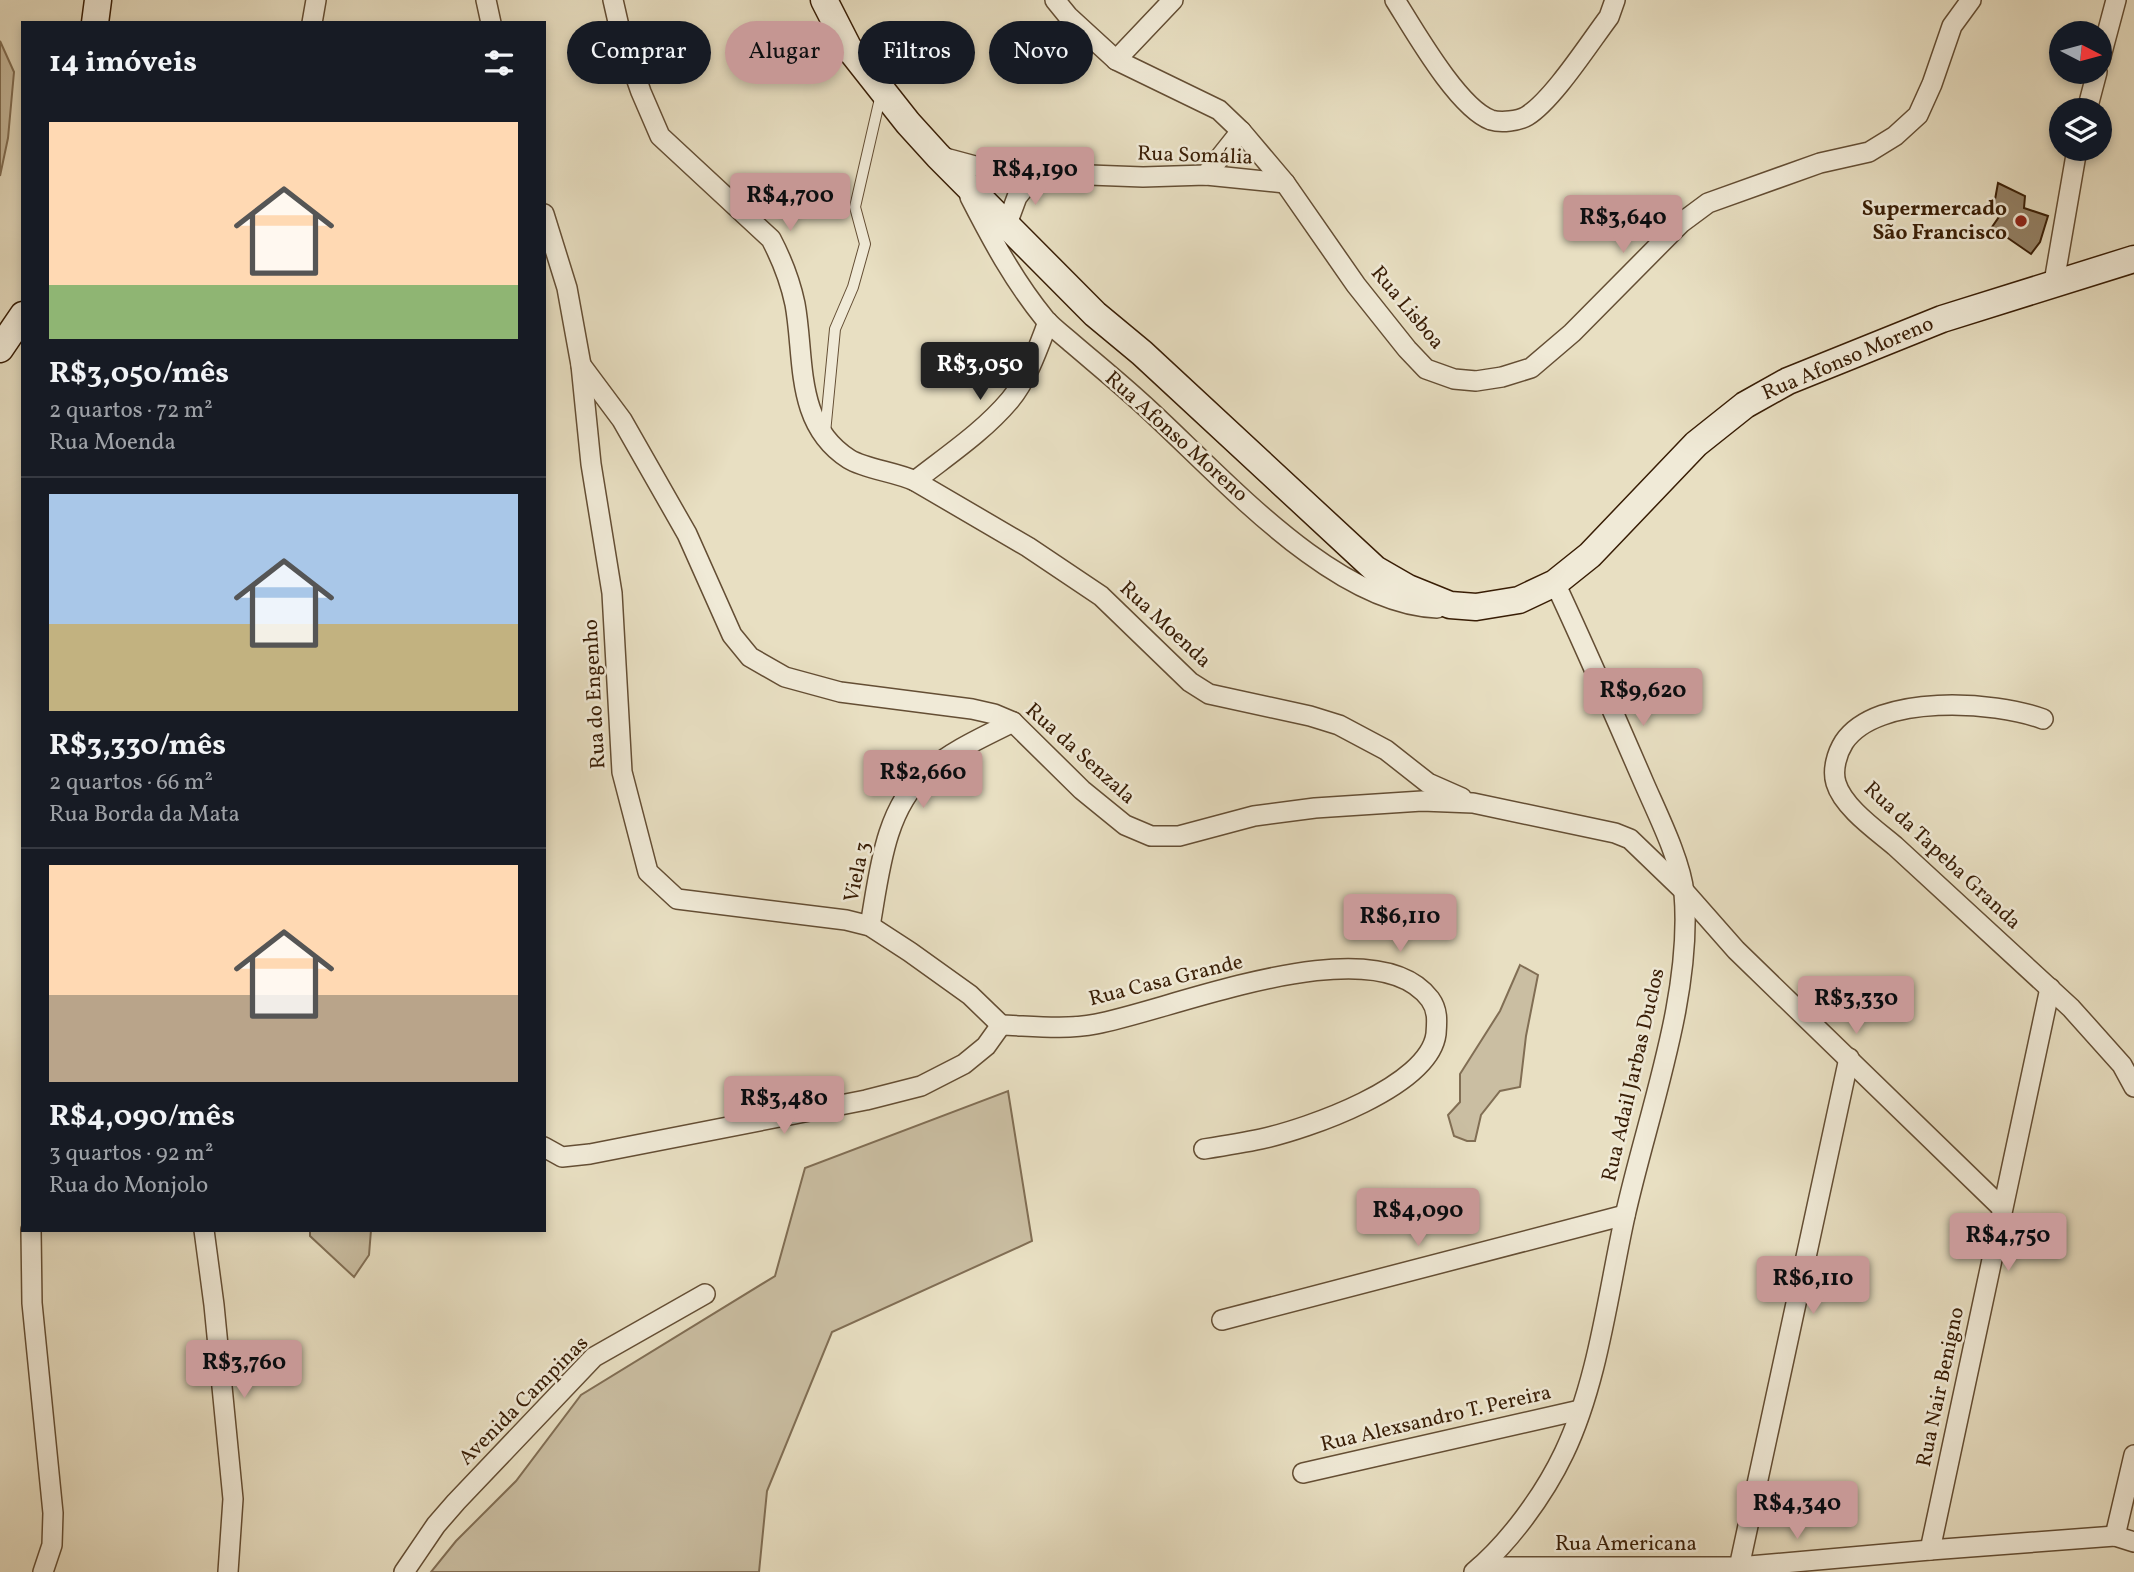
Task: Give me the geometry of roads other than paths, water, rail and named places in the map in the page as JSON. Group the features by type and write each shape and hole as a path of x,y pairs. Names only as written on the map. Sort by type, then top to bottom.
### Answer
{"main road":[{"path":"95,21 98,0"},
{"name":"Rua Afonso Moreno","path":"824,0 848,47 908,123 1095,314 1375,569 1408,588 1450,605 1476,607 1518,600 1555,583 1590,555 1696,444 1745,405 1788,381 1942,319 2134,259"},
{"path":"0,349 21,318"}],"street":[{"path":"312,21 316,0"},
{"path":"486,0 491,21"},
{"name":"Rua Moenda","path":"613,0 621,35 640,92 660,136 771,239 783,260 795,307 800,372 810,408 836,450 852,461 898,473 915,481 1028,547 1101,596 1190,681 1209,694 1339,725 1386,750 1428,783 1473,803"},
{"name":"Rua Lisboa","path":"1055,0 1068,16 1116,60 1219,110 1241,131 1285,183 1356,285 1407,349 1426,369 1454,379 1476,381 1531,368 1572,333 1681,223 1708,204 1819,163 1869,152 1895,136 1917,115 1932,84 1952,26 1971,0"},
{"path":"1116,60 1174,0"},
{"path":"1395,0 1433,60 1470,106 1490,120 1499,121 1526,117 1541,105 1609,17 1615,0"},
{"path":"2110,21 2116,0"},
{"path":"1206,176 1241,131"},
{"name":"Rua Somália","path":"938,156 975,166 1036,173 1143,177 1206,176 1285,183"},
{"path":"2054,282 2075,161"},
{"path":"1007,225 1017,197 1036,173"},
{"name":"Rua Afonso Moreno","path":"960,177 1015,279 1048,322 1306,552 1368,590 1415,605 1435,608 1461,606"},
{"name":"Rua da Senzala","path":"546,220 567,288 581,365 635,443 687,534 732,635 750,657 785,677 840,692 971,709 1013,722 1082,790 1125,825 1151,836 1178,836 1254,816 1315,808 1422,801 1473,803 1615,832 1630,839 1684,891 1736,950 2001,1208"},
{"path":"915,481 986,427 1011,398 1036,354 1048,322"},
{"name":"Rua do Engenho","path":"581,365 592,464 612,593 622,772 648,872 677,899 846,920 870,926 970,995 1000,1025"},
{"name":"Rua Adail Jarbas Duclos","path":"1477,1569 1504,1543 1539,1494 1564,1453 1580,1410 1596,1358 1625,1215 1676,1002 1683,958 1684,891 1668,837 1555,583"},
{"name":"Rua da Tapeba Granda","path":"2043,719 2018,712 1969,707 1924,705 1899,709 1871,720 1849,735 1839,749 1836,783 1864,821 1895,846 2050,988 2122,1065 2134,1087"},
{"name":"Viela 3","path":"870,926 881,865 900,807 922,777 943,759 1013,722"},
{"name":"Rua Casa Grande","path":"1000,1025 1093,1025 1244,985 1325,969 1368,967 1393,973 1417,985 1432,1000 1438,1015 1435,1041 1427,1056 1412,1073 1371,1100 1263,1139 1204,1149"},
{"name":"Rua Nair Benigno","path":"1930,1549 2050,988"},
{"path":"546,1148 562,1157 590,1154 866,1100 921,1086 964,1064 986,1046 1000,1025"},
{"path":"1738,1569 1849,1058"},
{"path":"1222,1320 1625,1215"},
{"path":"30,1232 32,1303 53,1513 52,1545 43,1572"},
{"path":"204,1232 233,1499 228,1572"},
{"name":"Avenida Campinas","path":"404,1572 436,1525 456,1502 594,1357 705,1294"},
{"name":"Rua Alexsandro T. Pereira","path":"1303,1473 1580,1410"},
{"path":"2125,1539 2134,1455"},
{"name":"Rua Americana","path":"1477,1569 1738,1569 1930,1549 2125,1539"}],"lane":[{"path":"825,434 835,329 853,287 865,244 855,207 882,90"}],"place":[{"name":"Supermercado São Francisco","path":"2021,221"}]}
